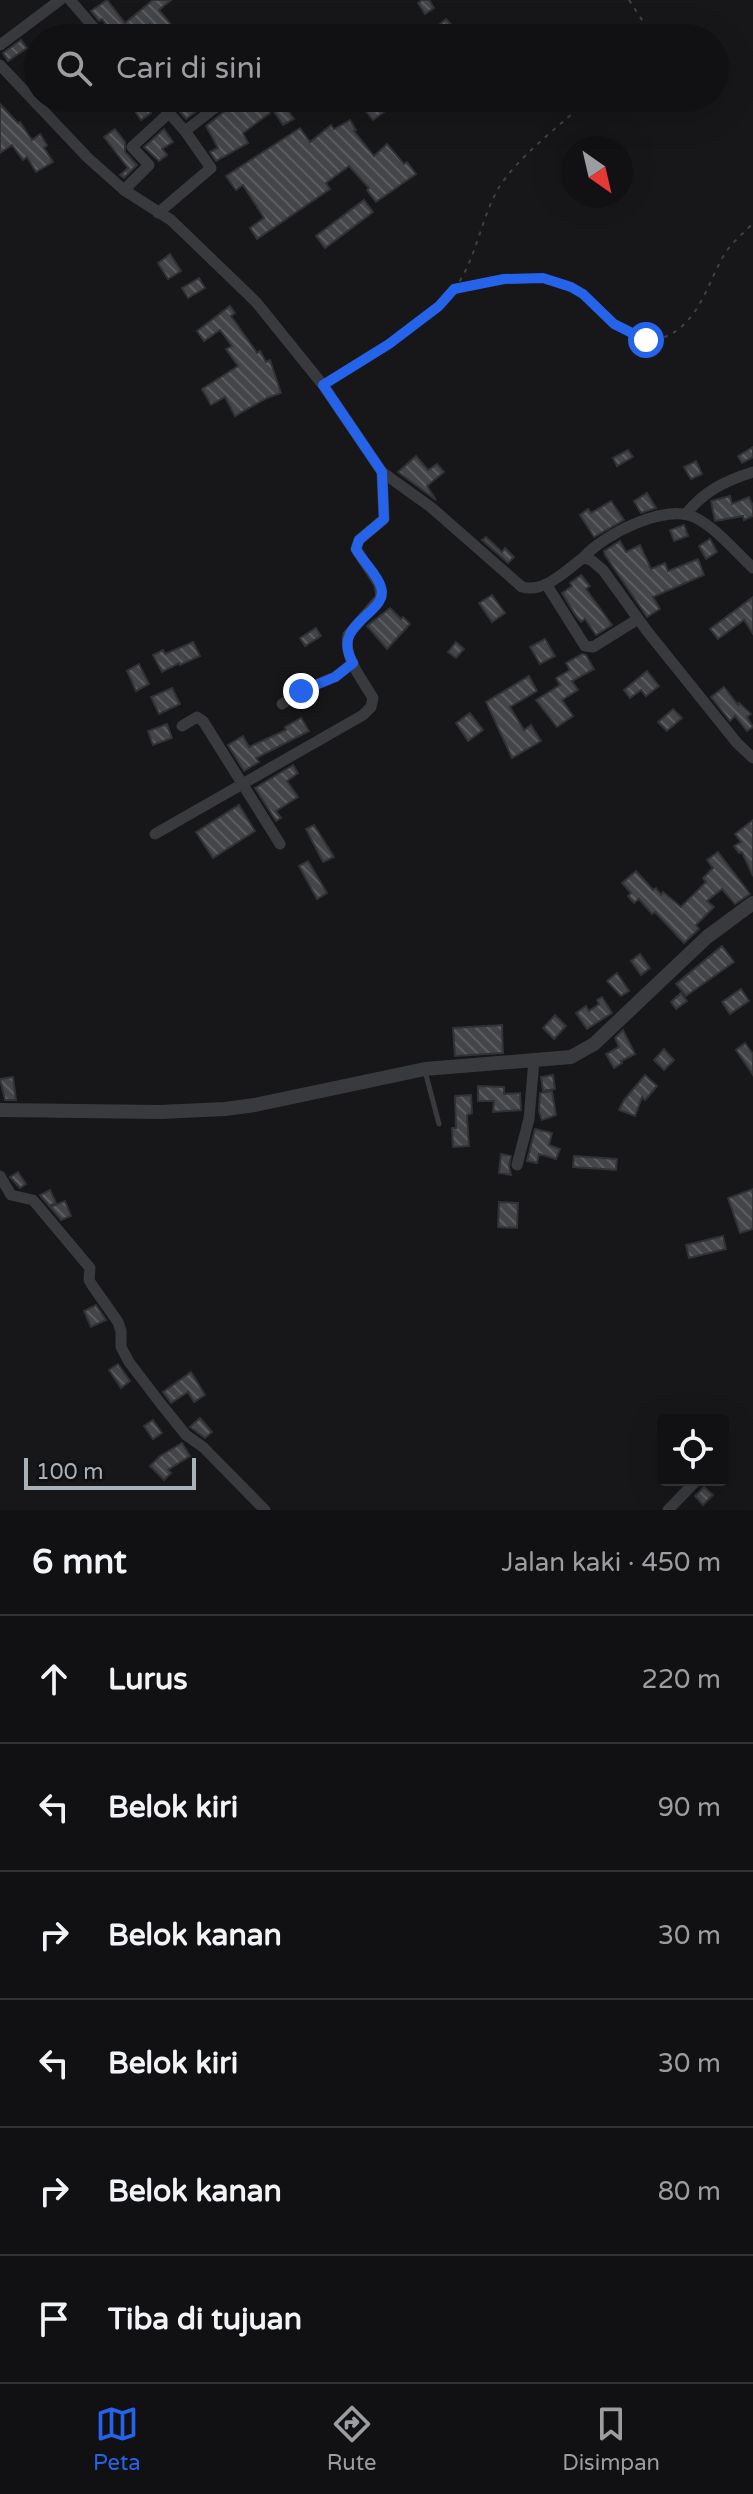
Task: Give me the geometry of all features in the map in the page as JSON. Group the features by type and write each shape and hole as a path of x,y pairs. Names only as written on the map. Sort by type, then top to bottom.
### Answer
{"street":[{"path":"28,24 60,0"},
{"path":"70,0 91,24"},
{"path":"0,45 24,27"},
{"path":"0,65 24,90"},
{"path":"44,112 88,158 124,190 171,220 256,302 323,385 382,472 432,508 522,587 531,590 546,584 583,558 593,546 622,529 654,518 686,514 708,526 753,568"},
{"path":"185,131 210,112"},
{"path":"124,190 149,165 132,147 169,113 211,168 158,213"},
{"path":"155,834 367,712 373,698 347,648 348,635 381,597 379,584 356,549 359,540 384,519 382,472"},
{"path":"686,514 699,497 710,490 753,472"},
{"path":"583,558 591,560 603,570 638,619 737,743 753,758"},
{"path":"546,584 585,646 594,646 638,619"},
{"path":"282,704 299,691 335,677 353,663"},
{"path":"182,726 197,717 201,719 280,844"},
{"path":"3,1105 160,1112 225,1109 425,1069 571,1057 594,1044 707,937 753,903"},
{"path":"517,1165 529,1119 534,1060"},
{"path":"0,1176 11,1195 33,1200 90,1268 89,1280 118,1322 121,1347 161,1404 186,1435 203,1447 265,1510"},
{"path":"668,1510 691,1486"}],"lane":[{"path":"425,1069 439,1124"}],"path":[{"path":"629,0 644,24"},
{"path":"323,385 389,344 439,306 466,268 496,193 508,174 575,112"},
{"path":"454,289 504,279 543,278 583,294 614,324 646,340 665,338 682,326 702,302 726,251 753,223"}],"building":[{"path":"107,0 125,23 153,0 171,0 159,10 170,24 106,24 91,11"},
{"path":"429,0 434,8 425,14 418,3"},
{"path":"21,40 24,44 24,50 8,61 3,53"},
{"path":"0,104 20,122 32,140 40,134 53,162 36,172 27,157 23,160 12,145 0,153"},
{"path":"136,112 151,113 141,120"},
{"path":"180,112 195,112 186,119"},
{"path":"224,112 270,113 243,133 248,143 216,161 210,152 218,148 206,126"},
{"path":"274,112 289,112 294,119 283,125"},
{"path":"367,112 384,112 373,120"},
{"path":"350,120 354,131 374,156 387,144 416,174 376,202 367,190 369,188 349,166 326,183 330,189 257,239 250,228 264,218 243,185 236,190 226,176 300,128 310,142 331,125 334,129"},
{"path":"115,129 125,142 125,152 137,165 124,178 120,175 128,168 104,137"},
{"path":"164,129 173,142 162,149 167,155 159,161 144,147"},
{"path":"364,200 373,212 325,248 316,236"},
{"path":"170,254 181,271 168,279 158,263"},
{"path":"199,278 205,288 188,298 182,288"},
{"path":"230,306 235,313 231,316 257,353 260,351 266,362 270,360 281,393 235,416 225,397 211,405 202,389 238,366 226,349 232,346 220,330 204,341 197,331"},
{"path":"753,447 753,457 742,463 738,456"},
{"path":"628,450 633,457 617,466 613,458"},
{"path":"416,456 428,470 437,464 444,472 427,486 436,500 398,472"},
{"path":"696,461 702,474 691,479 684,467"},
{"path":"647,493 656,508 641,513 634,501"},
{"path":"730,496 732,504 749,497 753,516 744,520 743,516 715,521 711,501"},
{"path":"611,501 624,520 594,537 580,515 588,509 591,513"},
{"path":"684,525 688,536 674,541 670,530"},
{"path":"486,537 502,552 505,548 514,557 508,563 482,540"},
{"path":"710,539 717,552 706,559 699,546"},
{"path":"620,541 626,552 640,545 651,569 665,563 668,571 698,559 704,575 653,597 660,609 647,617 605,555 604,551"},
{"path":"581,575 590,586 586,589 612,625 596,635 585,619 581,622 576,616 562,593"},
{"path":"492,595 505,613 492,622 479,603"},
{"path":"753,597 753,634 744,620 718,639 710,629"},
{"path":"390,608 410,624 387,649 367,626"},
{"path":"316,628 321,636 305,646 300,638"},
{"path":"545,639 555,656 540,664 530,647"},
{"path":"193,642 200,656 162,672 153,655 163,650 165,654"},
{"path":"456,642 464,649 456,658 448,652"},
{"path":"582,654 586,655 594,669 572,681 578,690 562,700 573,716 557,727 536,700 560,685 556,678 570,670 566,663"},
{"path":"139,664 149,684 136,691 127,671"},
{"path":"647,671 659,686 646,696 641,690 630,698 624,690"},
{"path":"529,676 537,691 510,707 524,730 531,725 541,741 512,758 486,702"},
{"path":"724,687 738,705 751,714 747,717 753,727 747,731 735,716 730,721 711,697"},
{"path":"172,688 180,704 159,714 151,697"},
{"path":"673,709 682,718 667,731 658,722"},
{"path":"470,713 483,730 468,741 456,723"},
{"path":"301,718 309,731 256,758 259,762 244,771 228,745 243,736 249,747 286,730 285,727"},
{"path":"167,724 172,738 153,745 148,731"},
{"path":"293,765 298,773 287,781 298,797 276,811 281,818 276,821 255,788"},
{"path":"239,805 255,831 213,858 196,832"},
{"path":"753,820 753,876 742,852 739,853 734,846 741,842 735,834"},
{"path":"314,825 334,857 323,862 306,829"},
{"path":"718,852 750,894 735,904 722,889 707,901 714,907 696,925 699,929 684,943 639,899 634,903 628,896 631,893 622,883 636,871 653,890 656,888 661,895 663,892 681,907 706,882 703,878 713,868 707,860"},
{"path":"308,861 327,893 317,899 299,866"},
{"path":"722,946 734,962 686,996 676,984"},
{"path":"640,954 650,968 641,975 631,961"},
{"path":"617,973 629,991 621,996 607,981"},
{"path":"741,989 749,1001 730,1014 722,1002"},
{"path":"681,993 687,1001 676,1009 671,1002"},
{"path":"602,997 612,1013 587,1029 576,1013 586,1006 589,1011 599,1004 597,1000"},
{"path":"555,1015 566,1026 554,1039 543,1028"},
{"path":"502,1025 503,1053 455,1056 453,1028"},
{"path":"623,1030 635,1054 614,1068 606,1054 619,1047 615,1038"},
{"path":"745,1043 753,1054 753,1075 736,1050"},
{"path":"664,1049 674,1060 664,1070 654,1060"},
{"path":"553,1075 555,1089 543,1091 541,1077"},
{"path":"645,1075 657,1086 645,1100 642,1097 635,1116 619,1110 624,1100"},
{"path":"13,1077 16,1100 5,1100 0,1079"},
{"path":"478,1086 504,1087 504,1094 520,1093 521,1110 493,1112 494,1101 478,1101"},
{"path":"552,1091 556,1115 542,1120 540,1093"},
{"path":"471,1095 472,1113 467,1115 469,1146 453,1147 455,1096"},
{"path":"535,1129 552,1133 549,1145 560,1149 556,1159 539,1154 537,1163 527,1161"},
{"path":"501,1154 511,1156 511,1175 499,1173"},
{"path":"574,1156 617,1159 616,1170 573,1167"},
{"path":"18,1172 26,1184 20,1188 10,1177"},
{"path":"753,1189 753,1229 740,1233 728,1198"},
{"path":"50,1190 56,1203 49,1206 40,1195"},
{"path":"65,1201 71,1216 61,1220 50,1207"},
{"path":"499,1202 518,1203 517,1228 498,1227"},
{"path":"723,1236 726,1249 689,1258 686,1245"},
{"path":"96,1305 106,1320 91,1327 84,1311"},
{"path":"118,1364 130,1381 121,1388 109,1370"},
{"path":"191,1372 205,1395 194,1402 188,1392 171,1403 163,1392"},
{"path":"200,1418 212,1432 205,1438 190,1427"},
{"path":"153,1420 162,1433 153,1439 144,1426"},
{"path":"182,1443 190,1456 168,1470 171,1473 164,1480 150,1466"},
{"path":"704,1487 713,1495 703,1505 695,1496"}],"route":[{"path":"301,691 335,677 353,663 348,654 348,635 382,593 382,588 356,549 359,540 384,519 382,472 323,385 389,344 439,306 454,289 504,279 543,278 571,287 583,294 614,324 646,340"}]}
